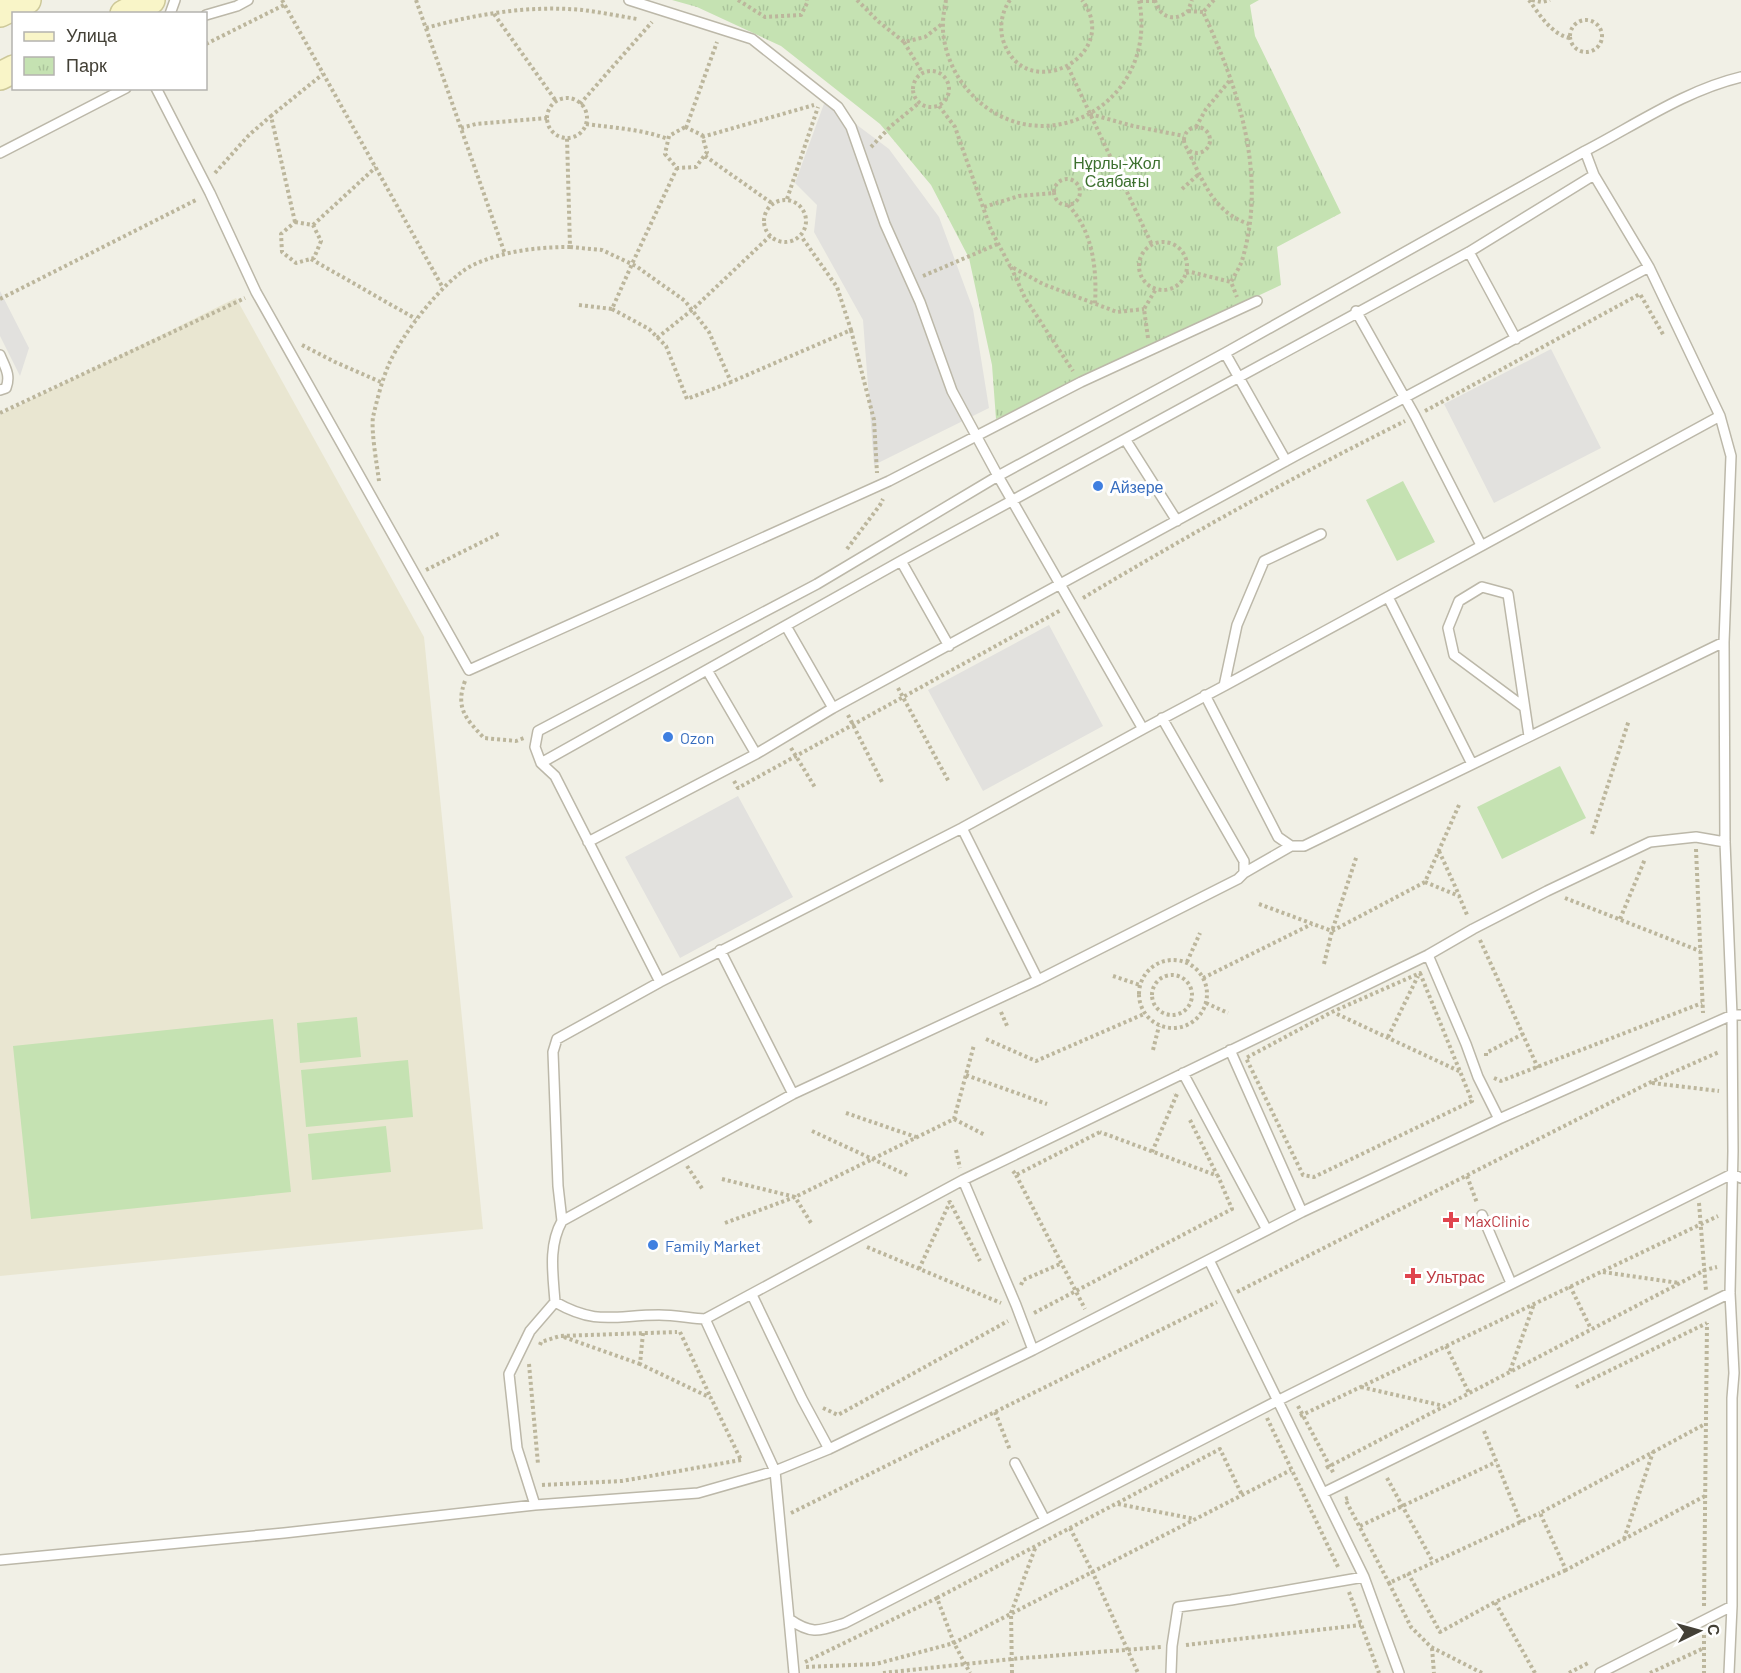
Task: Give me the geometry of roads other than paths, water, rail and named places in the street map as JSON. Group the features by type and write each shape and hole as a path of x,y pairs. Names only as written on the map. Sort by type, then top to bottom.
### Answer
{"main road":[{"path":"0,13 27,0"},
{"path":"128,12 151,0"}],"lane":[{"path":"207,15 237,6 248,0"},
{"path":"629,0 752,39 838,107 851,127 885,224 911,282 952,391 1143,729"},
{"path":"660,981 555,776 541,763 535,747 538,731 817,584 998,476 1225,353 1585,151 1680,100 1727,80 1741,77"},
{"path":"0,153 122,90"},
{"path":"157,90 210,193 256,292 469,670 877,487 1081,382 1257,301"},
{"path":"1585,151 1594,175 1649,267 1720,416 1731,456 1724,642 1725,842 1737,1015 1732,1047 1736,1176 1732,1209 1730,1293 1738,1375 1732,1398 1732,1606 1729,1673"},
{"path":"541,763 901,561 1468,252 1594,175"},
{"path":"1468,252 1516,339"},
{"path":"588,842 756,754 838,706 1286,461 1649,267"},
{"path":"1356,312 1405,398 1481,545"},
{"path":"1225,353 1286,461"},
{"path":"0,355 9,381 6,388 0,390"},
{"path":"562,1221 558,1186 553,1052 557,1039 660,981 962,828 1720,416"},
{"path":"1125,439 1177,521"},
{"path":"1224,686 1237,625 1264,561 1321,534"},
{"path":"901,561 950,646"},
{"path":"1524,707 1454,655 1448,628 1459,601 1482,587 1508,594 1529,736"},
{"path":"1388,597 1472,764"},
{"path":"786,626 838,706"},
{"path":"535,1505 517,1448 509,1374 530,1331 555,1302 552,1255 556,1232 562,1221 793,1094 1038,980 1238,879 1244,873 1291,846 1304,846 1724,642"},
{"path":"707,670 756,754"},
{"path":"1205,695 1278,837 1291,846"},
{"path":"1162,718 1244,861 1244,873"},
{"path":"962,828 1038,980"},
{"path":"555,1302 574,1313 609,1319 659,1315 705,1319 963,1180 1428,955 1547,891 1650,842 1696,837 1725,842"},
{"path":"720,950 793,1094"},
{"path":"1428,955 1478,1077 1499,1119"},
{"path":"0,1560 284,1533 535,1505 698,1493 775,1471 829,1449 1033,1350 1302,1212 1499,1119 1737,1015"},
{"path":"1230,1050 1302,1212"},
{"path":"1183,1073 1267,1230"},
{"path":"789,1619 804,1630 822,1630 845,1623 1279,1400 1698,1190 1736,1176"},
{"path":"963,1180 1033,1350"},
{"path":"1482,1215 1511,1284"},
{"path":"1209,1260 1364,1577 1399,1673"},
{"path":"1323,1493 1730,1293"},
{"path":"752,1295 829,1449"},
{"path":"705,1319 775,1471 794,1670"},
{"path":"1015,1463 1045,1520"},
{"path":"1171,1673 1172,1646 1178,1607 1364,1577"},
{"path":"1731,1578 1741,1582"},
{"path":"1600,1673 1732,1606"}],"place":[{"name":"Айзере","path":"1098,486"},
{"name":"Ozon","path":"668,737"},
{"name":"MaxClinic","path":"1451,1220"},
{"name":"Family Market","path":"653,1245"},
{"name":"Ультрас","path":"1413,1276"}],"park label":[{"name":"Нұрлы-Жол Саябағы","path":"1117,171"}]}
